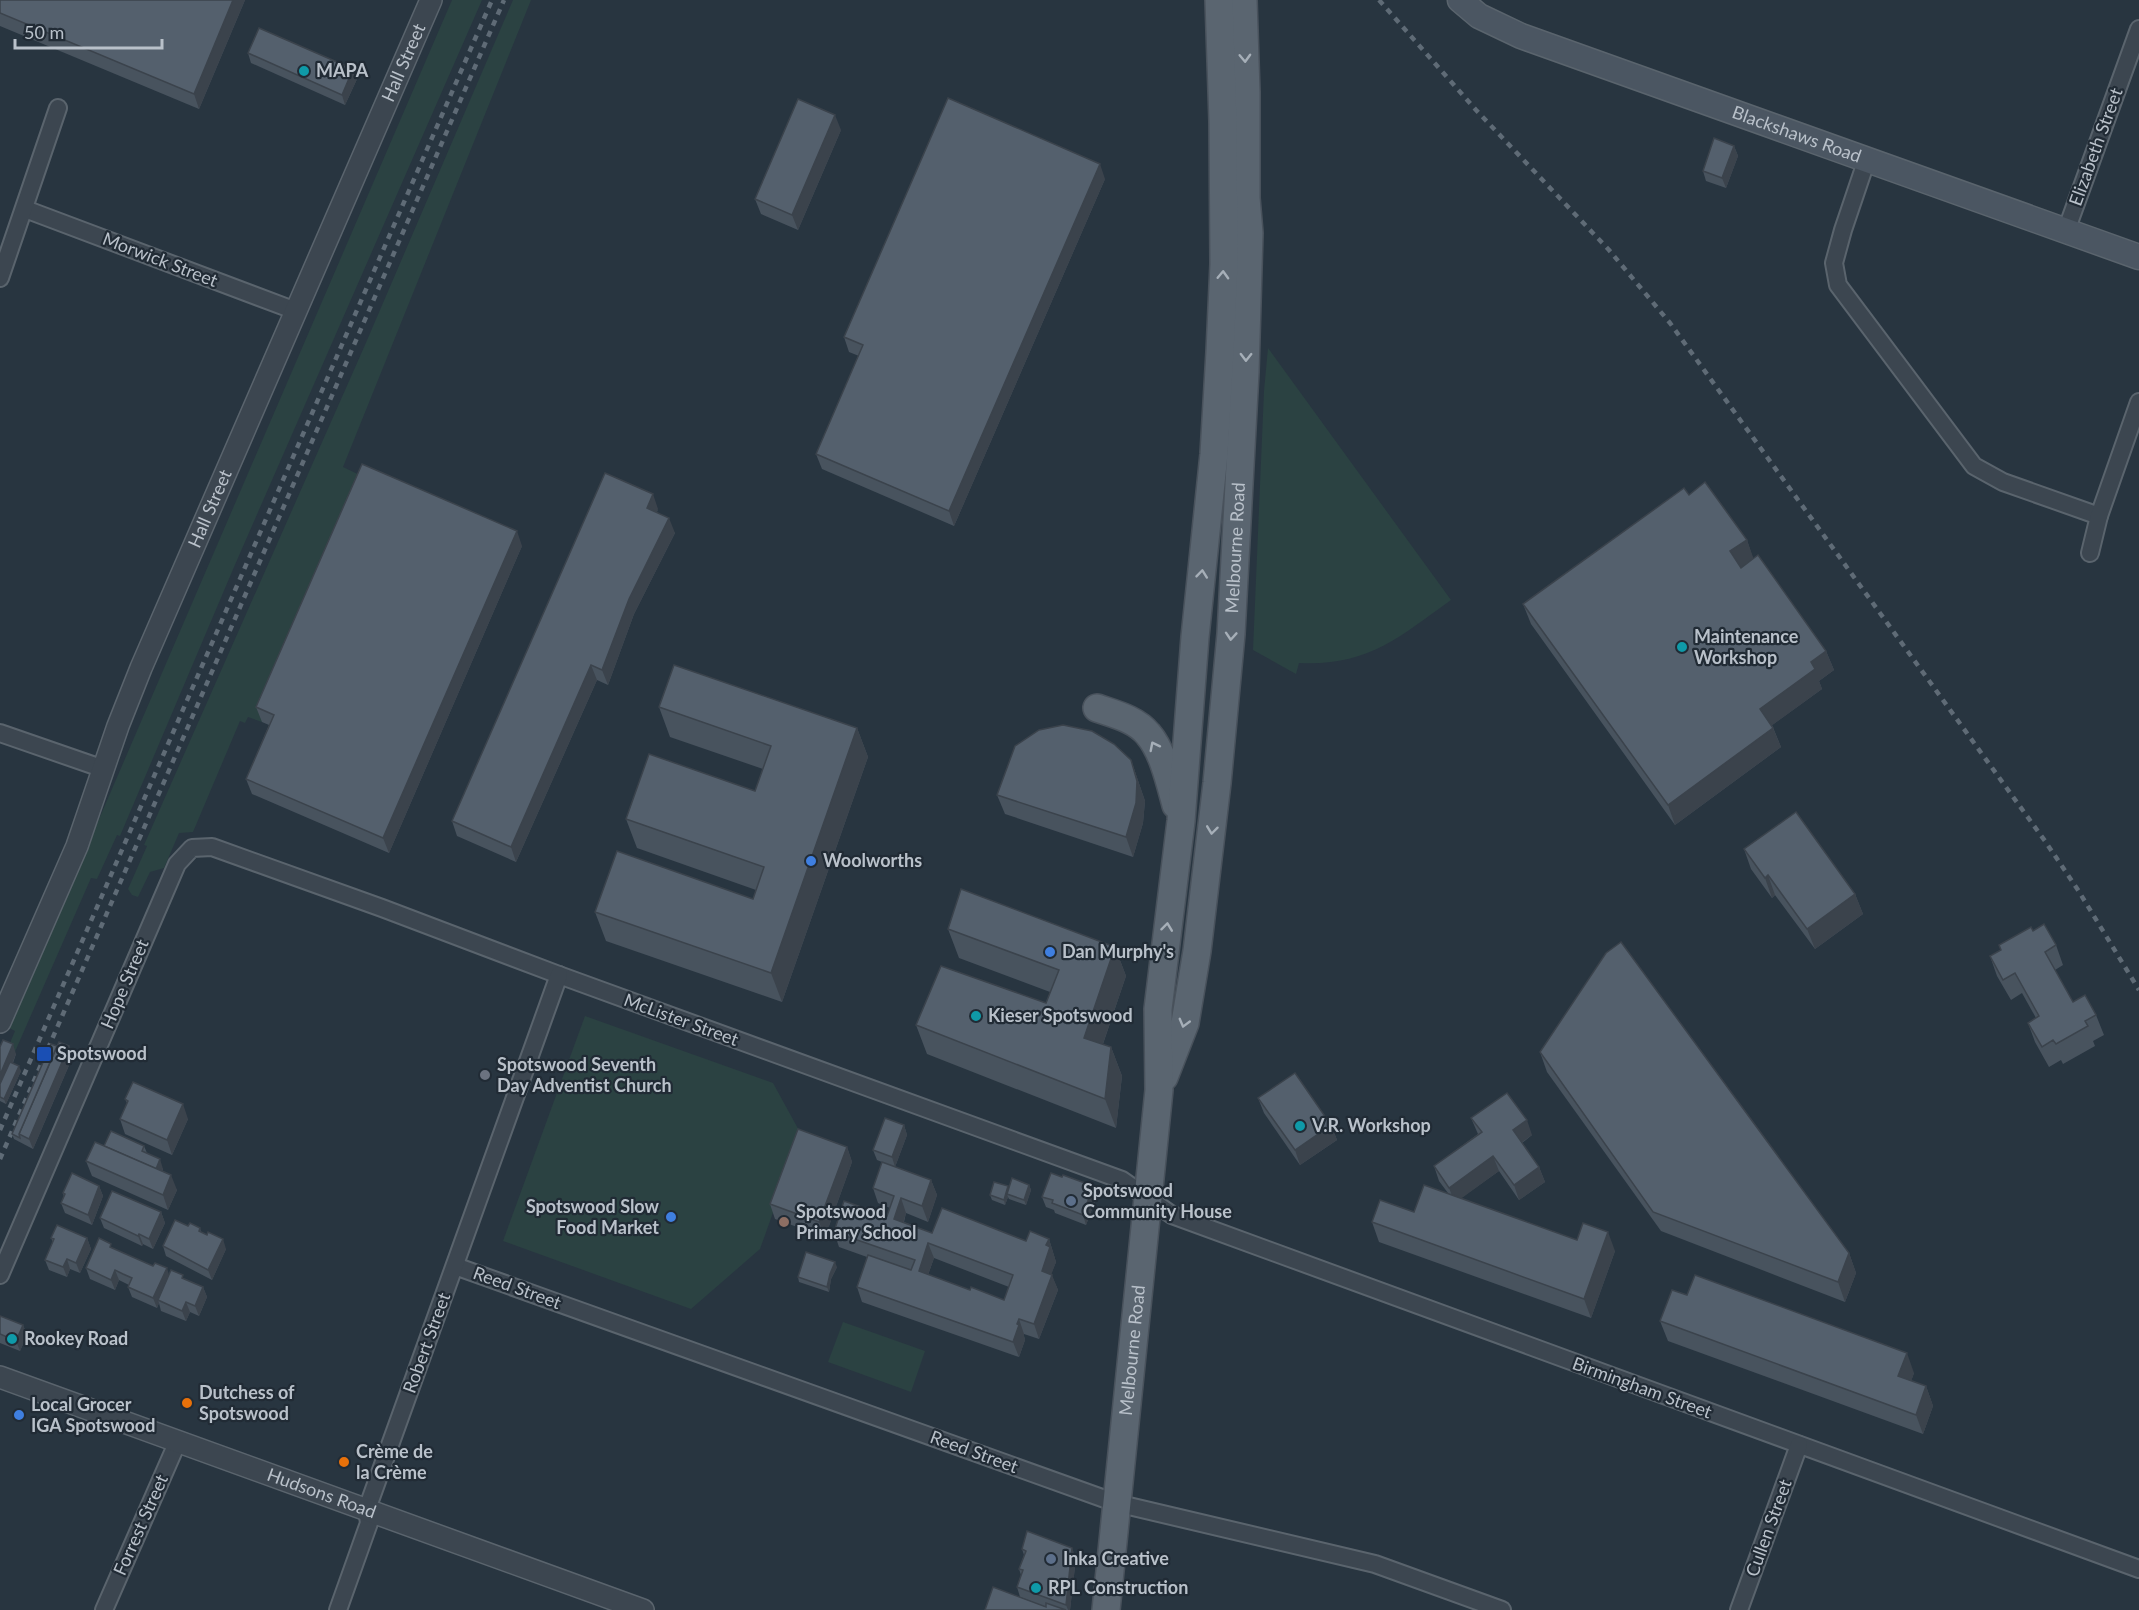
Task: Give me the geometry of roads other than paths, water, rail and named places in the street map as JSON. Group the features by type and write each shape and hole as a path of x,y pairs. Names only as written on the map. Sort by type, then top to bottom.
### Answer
{"main road":[{"name":"Melbourne Road","path":"1106,1610 1159,1090 1158,1009 1181,820 1195,643 1214,454 1221,352 1224,252 1219,0"},
{"name":"Melbourne Road","path":"1159,1090 1185,1023 1197,951 1217,783 1231,634 1245,372 1249,233 1246,198 1243,0"},
{"name":"Blackshaws Road","path":"1460,0 1479,16 1521,36 2139,257"},
{"path":"1097,708 1125,718 1148,734 1167,772 1181,820"}],"street":[{"name":"Hall Street","path":"0,1022 77,846 132,689 431,0"},
{"name":"Elizabeth Street","path":"2066,231 2139,28"},
{"path":"0,278 58,108"},
{"path":"1867,159 1834,263 1838,285 1974,466 2003,482 2099,516"},
{"name":"Morwick Street","path":"25,209 296,311"},
{"path":"2090,553 2099,516 2139,402"},
{"path":"0,733 104,769"},
{"name":"McLister Street","path":"212,847 1122,1180 1148,1198"},
{"name":"Hope Street","path":"0,1275 177,864 192,849 212,847"},
{"name":"Robert Street","path":"338,1610 369,1522 367,1509 559,975"},
{"name":"Birmingham Street","path":"1148,1198 1180,1218 2139,1569"},
{"name":"Reed Street","path":"455,1266 1116,1503 1375,1563 1502,1610"},
{"name":"Hudsons Road","path":"0,1377 367,1509 603,1603 643,1610"},
{"name":"Forrest Street","path":"104,1610 178,1441"},
{"name":"Cullen Street","path":"1739,1610 1799,1445"}],"railway":[{"path":"0,1130 492,0"},
{"path":"0,1159 504,0"},
{"path":"1379,0 1476,110 1609,250 1670,323 2045,841 2139,990"}],"place":[{"name":"MAPA","path":"304,71"},
{"name":"Maintenance Workshop","path":"1682,647"},
{"name":"Woolworths","path":"811,861"},
{"name":"Dan Murphy's","path":"1050,952"},
{"name":"Kieser Spotswood","path":"976,1016"},
{"name":"Spotswood","path":"44,1054"},
{"name":"Spotswood Seventh Day Adventist Church","path":"485,1075"},
{"name":"V.R. Workshop","path":"1300,1126"},
{"name":"Spotswood Community House","path":"1071,1201"},
{"name":"Spotswood Slow Food Market","path":"671,1217"},
{"name":"Spotswood Primary School","path":"784,1222"},
{"name":"Rookey Road","path":"12,1339"},
{"name":"Dutchess of Spotswood","path":"187,1403"},
{"name":"Local Grocer IGA Spotswood","path":"19,1415"},
{"name":"Crème de la Crème","path":"344,1462"},
{"name":"Inka Creative","path":"1051,1559"},
{"name":"RPL Construction","path":"1036,1588"}]}
